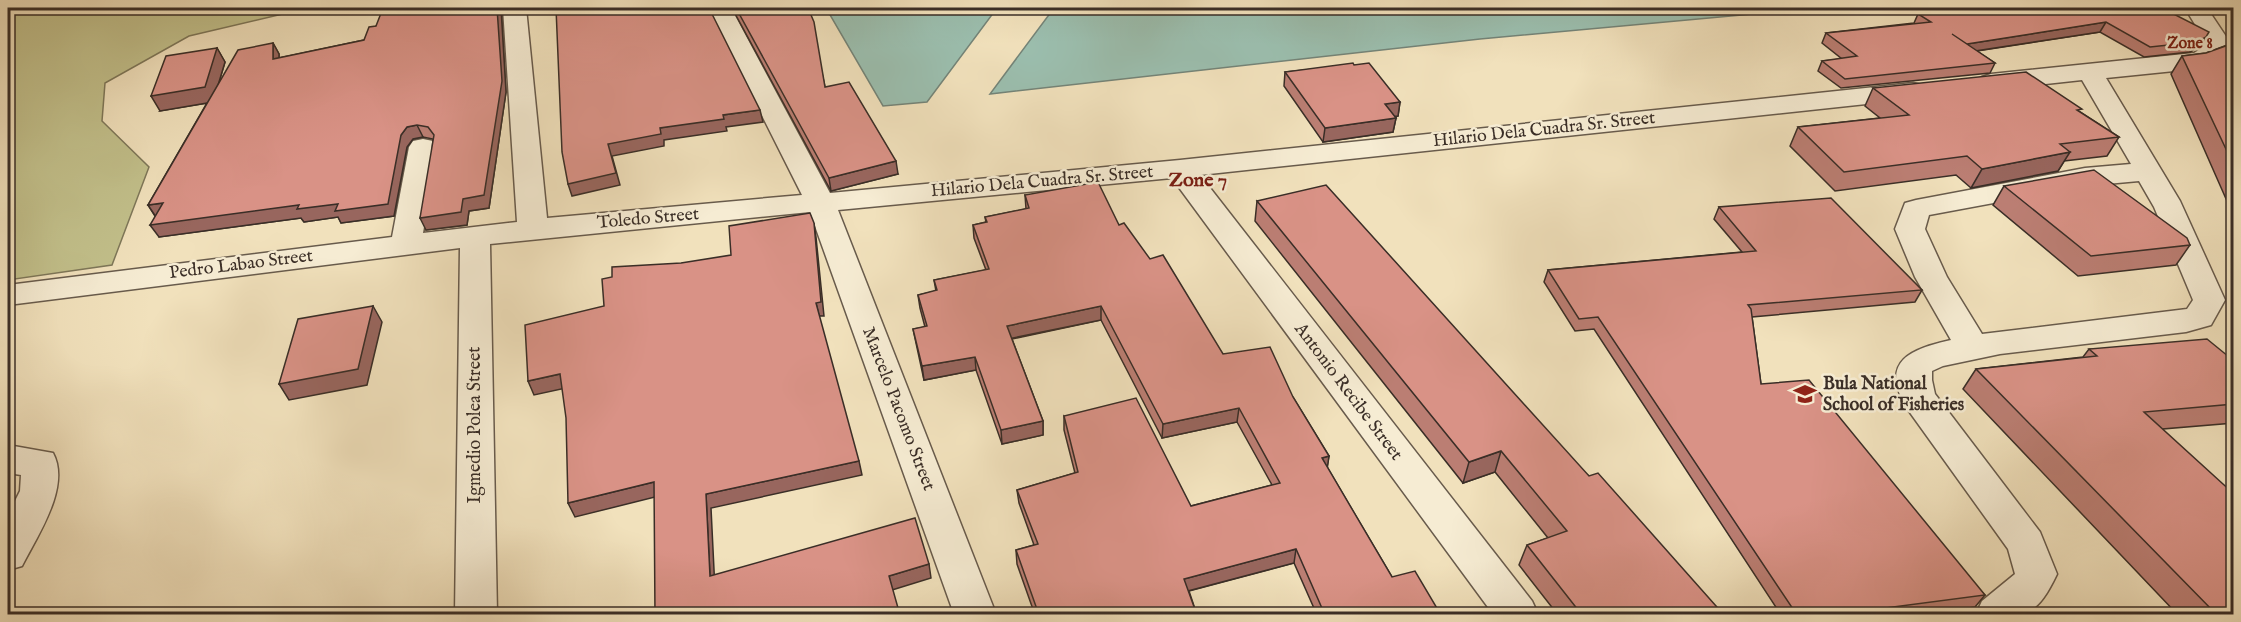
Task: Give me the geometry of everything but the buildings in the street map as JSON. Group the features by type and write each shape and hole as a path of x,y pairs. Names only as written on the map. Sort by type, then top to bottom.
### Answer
{"street":[{"path":"514,8 533,229"},
{"name":"Marcelo Pacomo Street","path":"719,8 821,203 975,615"},
{"name":"Hilario Dela Cuadra Sr. Street","path":"821,203 1180,169 2090,72 2207,57 2215,50 2217,40 2196,8"},
{"path":"1997,615 2029,589 2036,574 2026,543 1919,398 1913,381 1918,364 1928,357 1972,347 2186,321 2199,317 2209,300 2173,220 2170,206 2154,185 2150,172 2090,72"},
{"path":"406,244 423,147"},
{"name":"Antonio Recibe Street","path":"1180,169 1517,615"},
{"path":"1972,347 1930,277 1910,229 1916,209 2113,172 2150,172"},
{"name":"Toledo Street","path":"475,236 821,203"},
{"name":"Pedro Labao Street","path":"8,295 475,236"},
{"name":"Igmedio Polea Street","path":"475,236 476,615"},
{"path":"8,459 40,463 39,491 8,554"}],"shaded area":[{"path":"8,8 308,8 189,36 105,83 102,121 149,167 112,265 8,280"},
{"path":"826,8 997,8 927,102 883,106"},
{"path":"1054,8 1818,8 1480,39 990,94"}],"place":[{"name":"Bula National School of Fisheries","path":"1805,394"}],"district":[{"name":"Zone 8","path":"2190,44"},
{"name":"Zone 7","path":"1198,180"}]}
